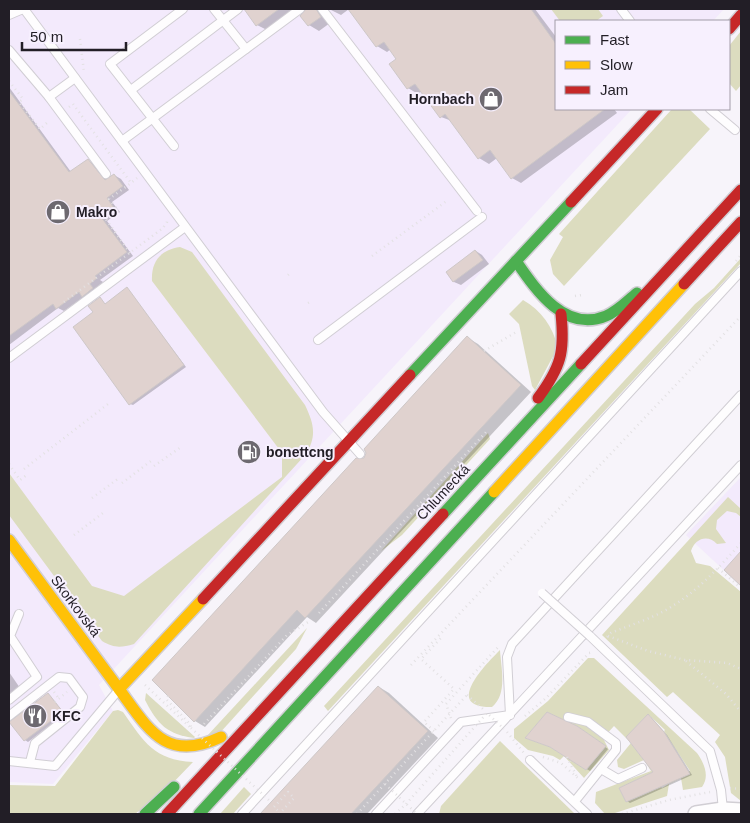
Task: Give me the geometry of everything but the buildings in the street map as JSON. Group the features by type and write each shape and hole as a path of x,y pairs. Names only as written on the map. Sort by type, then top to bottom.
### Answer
{"main road":[{"path":"730,28 741,15"},
{"path":"119,689 656,110"},
{"name":"Chlumecká","path":"167,814 741,190"},
{"path":"199,814 741,222"},
{"path":"516,261 533,284 561,314 588,321 608,316 665,272"},
{"path":"500,452 560,367 564,344 561,314"},
{"name":"Skorkovská","path":"9,540 148,728 170,746 179,748 196,748 221,737"},
{"path":"202,757 221,737 263,709"},
{"path":"145,814 184,777"}],"street":[{"path":"696,814 723,810 741,812"}],"lane":[{"path":"9,15 23,9 323,412 360,454"},
{"path":"174,146 110,64 183,9"},
{"path":"214,9 246,48"},
{"path":"131,90 238,9"},
{"path":"122,141 300,9"},
{"path":"318,340 480,214 322,9"},
{"path":"621,9 629,20"},
{"path":"9,50 49,97 106,174"},
{"path":"49,97 75,78"},
{"path":"711,110 735,130"},
{"path":"9,358 186,227"},
{"path":"242,814 741,271"},
{"path":"510,714 507,657 512,644 741,394"},
{"path":"417,814 741,465"},
{"path":"542,594 600,645 710,751 721,790 723,810"},
{"path":"9,700 37,677 9,636 19,614"},
{"path":"9,716 59,677 69,678 83,697 80,707 35,743 30,762"},
{"path":"9,761 56,766 119,689"},
{"path":"376,814 462,722 510,714"},
{"path":"568,717 588,722 616,743 616,750 575,801"},
{"path":"532,757 588,814"},
{"path":"601,769 618,778 642,768"}],"path":[{"path":"9,81 23,99 20,102 40,129 49,122"},
{"path":"66,109 73,104 131,182"},
{"path":"130,253 104,218 116,209 110,199 145,172"},
{"path":"372,256 448,200"},
{"path":"62,304 163,228 167,222 166,217"},
{"path":"575,296 582,295"},
{"path":"412,665 741,316"},
{"path":"484,351 518,331"},
{"path":"24,469 108,404"},
{"path":"319,613 487,431"},
{"path":"154,466 180,447"},
{"path":"122,483 151,461"},
{"path":"9,464 20,480 28,474"},
{"path":"92,498 119,478"},
{"path":"74,535 103,513"},
{"path":"519,720 546,698 611,633 674,606 718,568 741,543"},
{"path":"718,568 741,588"},
{"path":"196,733 287,635 310,621"},
{"path":"434,731 424,722 454,689 421,660 442,638 439,636"},
{"path":"608,636 648,651 685,660 727,663 741,669"},
{"path":"685,660 720,688 741,712"},
{"path":"144,685 271,802"},
{"path":"55,702 72,688"},
{"path":"357,814 467,694 487,713 507,728 523,752 532,757"},
{"path":"168,696 166,699 190,724 191,728"},
{"path":"396,814 487,713"},
{"path":"523,752 532,757"},
{"path":"542,756 561,763 581,781"},
{"path":"561,763 567,756 577,777"},
{"path":"420,780 429,787"},
{"path":"385,784 417,814"},
{"path":"622,814 669,800 721,790"},
{"path":"288,792 294,798 280,813 277,810 274,807 288,792"},
{"path":"277,810 280,806"}],"shaded area":[{"path":"9,9 724,9 714,20 555,20 555,110 631,110 99,685 113,711 53,784 9,782"},
{"path":"741,477 741,586 686,535"}],"green space":[{"path":"551,9 598,9 603,16 597,20 559,20"},
{"path":"741,31 741,85 736,91 730,84 730,45"},
{"path":"671,110 690,110 710,129 564,286 553,274 550,260 563,237 559,234"},
{"path":"180,247 192,252 305,405 312,424 313,436 306,454 134,644 121,647 114,646 102,641 9,515 9,473 92,586 124,596 282,477 282,453 152,281 153,268 158,258 167,251"},
{"path":"741,258 741,263 328,711 324,706 695,304 714,288"},
{"path":"523,300 541,314 553,332 558,347 535,390 532,386 519,324 509,314"},
{"path":"488,433 490,439 402,535 381,551"},
{"path":"728,497 741,509 741,517 736,513 727,511 717,520 716,529 726,543 717,544 706,538 695,543 691,551 696,563 710,566 741,592 741,801 731,793 725,757 715,742 720,735 673,692 667,697 602,635"},
{"path":"307,628 296,649 218,735 207,736"},
{"path":"500,650 502,688 500,695 492,707 477,705 470,700 469,693 472,684"},
{"path":"588,658 594,658 697,753 706,774 702,787 683,790 681,778 669,784 667,796 612,814 605,814 595,803 596,792 651,771 645,762 653,772 619,788 626,802 662,788 690,771 665,730 648,714 626,737 629,741 614,726 603,738 609,750 584,778 564,756 560,760 553,756 528,750 514,738 514,729 548,701","holes":["547,712 577,726 606,746 586,770 550,747 525,738"]},
{"path":"146,693 195,737 177,734 164,727 154,716 145,700"},
{"path":"113,711 123,712 151,748 169,758 193,762 168,788 135,814 9,814 9,785 55,786"},
{"path":"500,741 575,814 439,814 441,806"},
{"path":"631,743 644,760 624,769 618,767 617,760"},
{"path":"244,787 251,794 233,814 220,814"}],"traffic: fast":[{"path":"410,375 571,202"},
{"path":"516,261 542,296 565,314 577,319 591,320 606,316 618,309 637,293"},
{"path":"443,514 581,364"},
{"path":"199,814 494,492"},
{"path":"145,814 174,787"}],"traffic: slow":[{"path":"494,492 684,284"},
{"path":"9,540 119,689 203,599"},
{"path":"119,689 150,729 172,744 186,746 202,744 221,737"}],"traffic: jam":[{"path":"730,28 741,15"},
{"path":"571,202 656,110"},
{"path":"581,364 741,190"},
{"path":"684,284 741,222"},
{"path":"538,398 552,377 560,359 562,349 561,314"},
{"path":"203,599 410,375"},
{"path":"167,814 443,514"}],"place":[{"name":"Hornbach","path":"491,99"},
{"name":"Makro","path":"58,212"},
{"name":"bonettcng","path":"249,452"},
{"name":"KFC","path":"35,716"}]}
